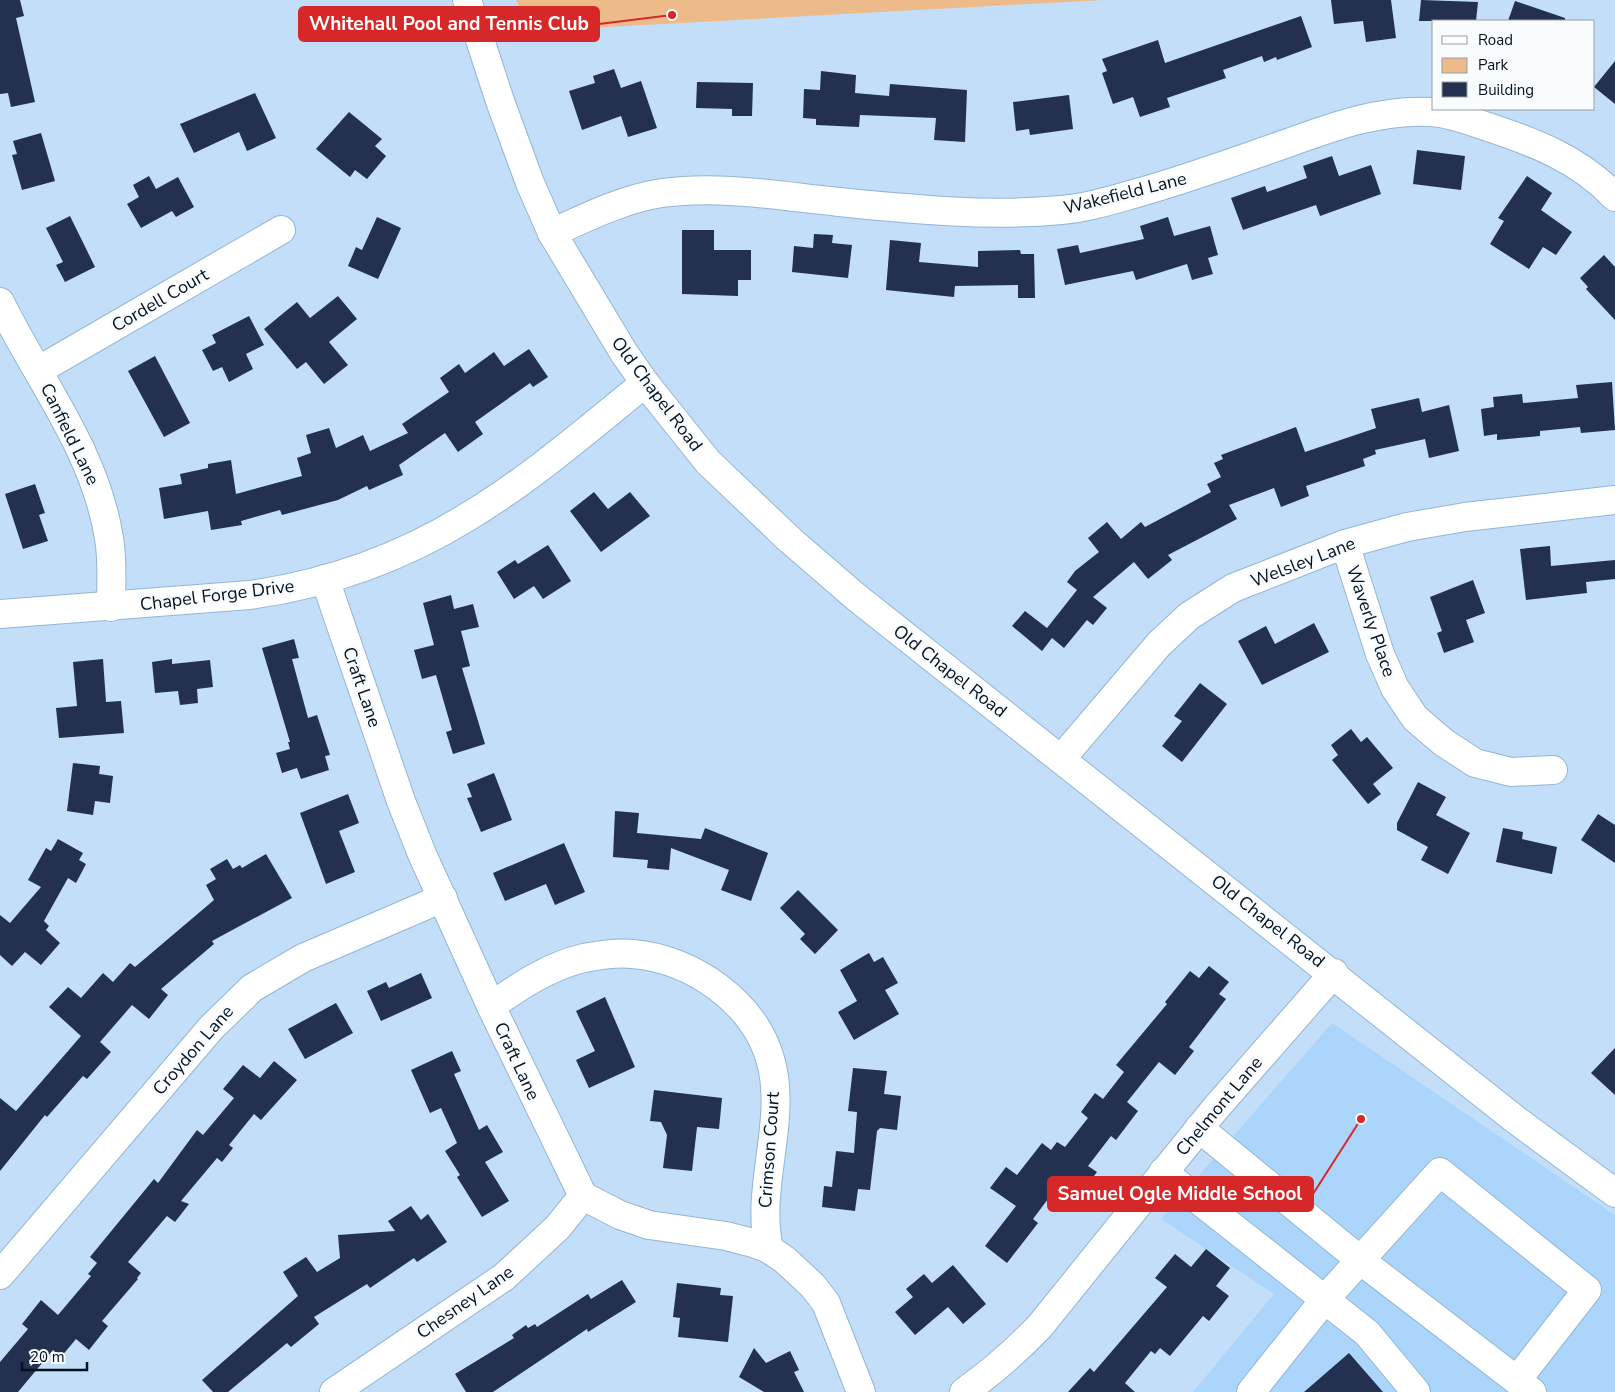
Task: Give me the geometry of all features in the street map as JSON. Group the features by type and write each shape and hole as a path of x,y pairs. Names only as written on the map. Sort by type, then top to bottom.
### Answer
{"street":[{"name":"Old Chapel Road","path":"468,0 515,144 552,233 604,321 644,383 708,462 790,540 856,597 1334,973 1516,1120 1615,1193"},
{"name":"Wakefield Lane","path":"552,233 606,209 637,198 705,188 954,210 1062,210 1098,204 1188,179 1362,119 1406,113 1432,112 1460,118 1520,138 1557,153 1585,169 1615,197"},
{"name":"Cordell Court","path":"39,370 281,230"},
{"name":"Canfield Lane","path":"0,302 39,370 86,461 97,488 104,513 111,553 111,606"},
{"name":"Chapel Forge Drive","path":"0,614 250,595 290,589 325,579 401,552 470,516 559,452 644,383"},
{"name":"Welsley Lane","path":"1061,759 1121,686 1159,644 1189,616 1233,588 1345,544 1408,527 1465,517 1615,500"},
{"name":"Waverly Place","path":"1345,544 1380,654 1396,688 1415,718 1443,742 1474,763 1511,772 1553,770"},
{"name":"Craft Lane","path":"325,579 401,801 491,1006 583,1196"},
{"name":"Croydon Lane","path":"0,1275 211,1028 252,988 303,958 443,898"},
{"name":"Crimson Court","path":"491,1006 520,986 555,968 584,958 633,954 688,969 716,986 739,1005 764,1043 771,1062 774,1086 772,1148 764,1217 768,1249"},
{"name":"Chelmont Lane","path":"964,1392 1003,1362 1040,1326 1199,1128 1334,973"},
{"path":"1199,1128 1360,1260 1524,1386 1587,1290 1440,1172 1360,1260 1325,1299 1251,1392"},
{"path":"1163,1172 1367,1333 1416,1392"},
{"path":"583,1196 620,1215 650,1225 726,1236 768,1249 799,1272 826,1303 861,1392"},
{"name":"Chesney Lane","path":"334,1392 504,1277 557,1228 583,1196"}],"shaded area":[{"path":"1332,1023 1615,1215 1615,1392 1193,1392 1274,1294 1161,1219"}],"green space":[{"path":"516,0 1103,0 533,31"}],"building":[{"path":"0,0 20,0 24,16 16,18 35,102 11,107 8,93 0,94"},
{"path":"1331,0 1391,0 1396,38 1366,42 1363,21 1334,24"},
{"path":"1421,0 1478,2 1476,20 1419,21"},
{"path":"1515,1 1565,18 1565,20 1508,20"},
{"path":"1301,16 1312,47 1277,60 1276,57 1264,62 1262,56 1223,70 1226,78 1167,98 1170,107 1140,117 1133,97 1113,104 1102,73 1107,71 1102,59 1158,40 1165,63"},
{"path":"1615,61 1615,104 1595,88"},
{"path":"614,69 621,88 641,81 657,128 628,137 621,116 582,130 569,91 595,83 593,76"},
{"path":"821,71 856,75 855,93 889,96 890,84 967,90 965,142 934,140 936,118 860,115 859,127 816,125 816,119 803,118 804,89 820,90"},
{"path":"697,82 753,83 752,116 732,116 732,109 696,108"},
{"path":"255,93 276,138 247,151 239,132 194,153 180,124"},
{"path":"1069,95 1073,129 1030,135 1029,129 1016,131 1013,102"},
{"path":"349,112 382,139 375,146 386,156 367,179 355,170 350,177 316,149"},
{"path":"41,133 55,181 22,190 12,155 17,154 13,141"},
{"path":"1417,150 1465,156 1461,190 1413,184"},
{"path":"1332,156 1339,176 1371,165 1381,194 1320,216 1316,205 1243,230 1231,198 1265,186 1267,192 1307,178 1303,166"},
{"path":"149,176 156,189 178,177 194,207 176,217 172,211 141,228 127,204 139,197 133,185"},
{"path":"1527,176 1552,193 1541,210 1572,232 1556,255 1543,247 1529,269 1490,244 1504,221 1498,218"},
{"path":"70,216 95,267 65,282 56,265 63,262 46,228"},
{"path":"377,217 401,228 378,279 348,266 356,247 362,250"},
{"path":"1168,217 1174,236 1210,226 1218,255 1208,258 1213,274 1192,280 1187,264 1136,280 1133,271 1065,285 1057,249 1078,245 1080,253 1144,239 1140,226"},
{"path":"682,230 714,230 714,250 751,250 751,280 738,280 738,296 682,294"},
{"path":"814,234 833,235 832,243 852,245 848,278 792,272 794,246 813,248"},
{"path":"890,240 921,243 919,262 978,267 978,251 1020,250 1021,254 1034,254 1035,298 1018,298 1018,285 955,286 954,297 886,290"},
{"path":"1604,255 1615,267 1615,320 1586,289 1588,287 1580,278"},
{"path":"338,296 357,319 329,342 348,365 324,384 306,362 297,369 264,329 297,302 310,318"},
{"path":"249,316 264,345 246,354 253,369 229,382 222,367 213,371 202,350 216,343 212,335"},
{"path":"529,349 548,377 533,387 530,383 475,422 483,434 458,452 445,433 399,465 403,475 369,490 367,486 338,500 282,515 280,510 241,521 242,525 211,530 208,511 164,519 159,488 182,484 180,474 208,468 208,464 231,460 236,494 302,476 297,458 311,453 306,435 329,428 336,448 363,435 370,451 408,433 402,424 449,392 440,378 459,364 465,373 494,352 504,366"},
{"path":"155,356 190,423 164,437 128,371"},
{"path":"1612,382 1615,430 1581,433 1580,427 1540,431 1540,436 1497,440 1497,434 1484,436 1481,409 1494,407 1493,397 1522,394 1523,403 1578,398 1576,385"},
{"path":"1419,398 1422,412 1449,405 1459,451 1429,458 1425,439 1375,450 1376,454 1363,459 1365,466 1306,486 1309,496 1281,507 1274,488 1229,505 1237,519 1168,555 1172,560 1148,579 1134,562 1093,597 1107,608 1093,625 1087,620 1064,648 1052,638 1042,651 1012,626 1025,611 1047,628 1077,590 1067,582 1075,571 1099,552 1088,538 1107,522 1121,539 1141,522 1145,527 1211,492 1207,484 1221,477 1214,463 1223,459 1221,455 1296,427 1305,452 1376,428 1371,409"},
{"path":"35,484 45,513 39,515 48,541 23,549 5,494"},
{"path":"594,492 608,509 630,492 650,516 601,552 570,511"},
{"path":"548,545 571,581 543,599 534,586 514,599 497,572 515,560 518,564"},
{"path":"1550,546 1551,566 1615,560 1615,579 1586,582 1587,593 1526,600 1520,549"},
{"path":"1473,580 1485,613 1466,620 1474,642 1444,653 1437,633 1442,631 1430,597"},
{"path":"451,595 454,609 473,604 479,627 461,631 470,666 462,668 485,744 453,754 446,732 452,730 436,675 422,679 414,650 434,645 423,603"},
{"path":"1314,623 1329,652 1262,685 1238,641 1266,626 1275,644"},
{"path":"294,639 299,658 292,659 308,718 317,715 330,755 325,756 329,770 301,779 297,768 282,773 276,753 290,749 288,742 290,742 262,648"},
{"path":"103,659 106,702 121,701 124,733 59,738 56,708 77,706 73,662"},
{"path":"172,659 172,664 210,660 213,687 197,689 198,703 180,705 178,691 155,693 152,662"},
{"path":"1200,683 1227,704 1182,762 1162,746 1182,721 1174,716"},
{"path":"1351,729 1361,742 1367,737 1393,768 1373,784 1381,794 1368,804 1332,760 1338,755 1331,745"},
{"path":"73,763 100,766 99,774 113,776 110,803 95,801 93,815 67,811"},
{"path":"494,773 512,820 481,832 467,798 472,797 467,784"},
{"path":"1418,782 1446,797 1436,815 1470,833 1448,874 1421,860 1428,847 1397,830 1397,823"},
{"path":"348,794 359,823 339,831 355,872 326,884 300,813"},
{"path":"615,811 639,813 637,833 701,839 705,828 768,853 751,901 721,890 729,870 671,848 669,870 647,868 648,860 613,857"},
{"path":"1598,814 1615,825 1615,863 1581,840"},
{"path":"1503,828 1523,832 1522,839 1557,847 1552,874 1496,862"},
{"path":"58,839 83,853 79,860 86,864 76,883 68,878 44,921 49,926 46,930 60,943 41,965 25,952 12,966 0,955 0,915 10,923 41,887 28,880 46,848 51,851"},
{"path":"564,843 585,892 555,905 546,884 505,901 493,873"},
{"path":"266,854 292,898 212,941 214,944 161,989 168,995 149,1019 132,1005 100,1042 111,1052 87,1079 83,1076 47,1117 45,1115 0,1171 0,1098 16,1111 81,1036 49,1007 68,987 81,998 103,973 113,982 130,963 135,967 214,900 206,885 216,879 210,869 227,859 233,869 240,865 242,868"},
{"path":"798,890 838,930 815,954 800,939 805,934 780,908"},
{"path":"869,953 874,962 883,957 898,983 885,990 899,1014 854,1040 838,1012 857,1001 840,970"},
{"path":"1209,966 1229,982 1219,994 1226,999 1189,1047 1194,1051 1175,1075 1159,1062 1127,1102 1138,1111 1116,1140 1111,1136 1088,1166 1097,1172 1078,1197 1060,1183 1033,1219 1038,1223 1007,1263 985,1246 1016,1206 990,1188 1006,1167 1017,1175 1042,1143 1051,1150 1057,1142 1065,1147 1088,1118 1081,1112 1095,1093 1103,1099 1124,1072 1116,1065 1167,1004 1165,1002 1190,971 1199,978"},
{"path":"421,973 432,998 381,1021 367,991 386,982 389,988"},
{"path":"605,997 635,1067 589,1088 576,1060 595,1051 576,1011"},
{"path":"336,1003 353,1033 305,1059 288,1029"},
{"path":"1615,1048 1615,1095 1591,1073"},
{"path":"452,1051 461,1071 454,1074 479,1130 487,1125 503,1152 485,1162 509,1201 482,1217 457,1177 460,1175 445,1151 457,1143 441,1108 430,1113 411,1070"},
{"path":"274,1061 297,1080 261,1120 254,1114 229,1145 233,1148 222,1162 217,1158 181,1201 189,1204 175,1222 167,1216 128,1262 141,1273 102,1321 108,1326 89,1350 76,1339 61,1357 53,1350 18,1392 0,1392 0,1362 28,1329 22,1324 41,1300 58,1315 91,1276 88,1274 97,1263 90,1257 154,1179 158,1183 197,1130 203,1135 234,1098 223,1089 243,1065 260,1078"},
{"path":"853,1068 887,1071 884,1094 901,1096 897,1130 880,1128 877,1131 870,1190 858,1189 855,1211 822,1207 824,1186 832,1187 836,1151 854,1153 857,1112 848,1111"},
{"path":"654,1090 722,1098 719,1129 697,1127 692,1171 663,1168 667,1135 661,1122 650,1121"},
{"path":"411,1206 421,1220 428,1214 447,1242 417,1262 414,1258 370,1288 367,1284 314,1317 319,1324 291,1347 287,1343 228,1392 213,1392 202,1380 298,1296 283,1272 306,1257 317,1272 340,1258 338,1235 395,1231 388,1221"},
{"path":"1206,1249 1230,1268 1216,1286 1229,1296 1209,1321 1203,1316 1170,1356 1160,1348 1155,1354 1151,1351 1125,1383 1135,1392 1068,1392 1090,1368 1094,1372 1167,1287 1155,1278 1175,1254 1191,1267"},
{"path":"953,1265 986,1304 963,1324 948,1307 915,1335 895,1312 913,1297 906,1289 924,1274 932,1283"},
{"path":"622,1280 636,1302 588,1332 587,1329 493,1392 466,1392 455,1374 514,1338 512,1335 526,1325 528,1328 535,1324 537,1327 588,1294 591,1299"},
{"path":"677,1283 721,1288 720,1295 733,1296 728,1342 678,1337 680,1318 673,1317"},
{"path":"754,1348 766,1363 790,1351 799,1370 794,1372 804,1392 764,1392 739,1377"},
{"path":"1349,1353 1383,1392 1304,1392"}],"place":[{"name":"Whitehall Pool and Tennis Club","path":"672,15"},
{"name":"Samuel Ogle Middle School","path":"1361,1119"}]}
